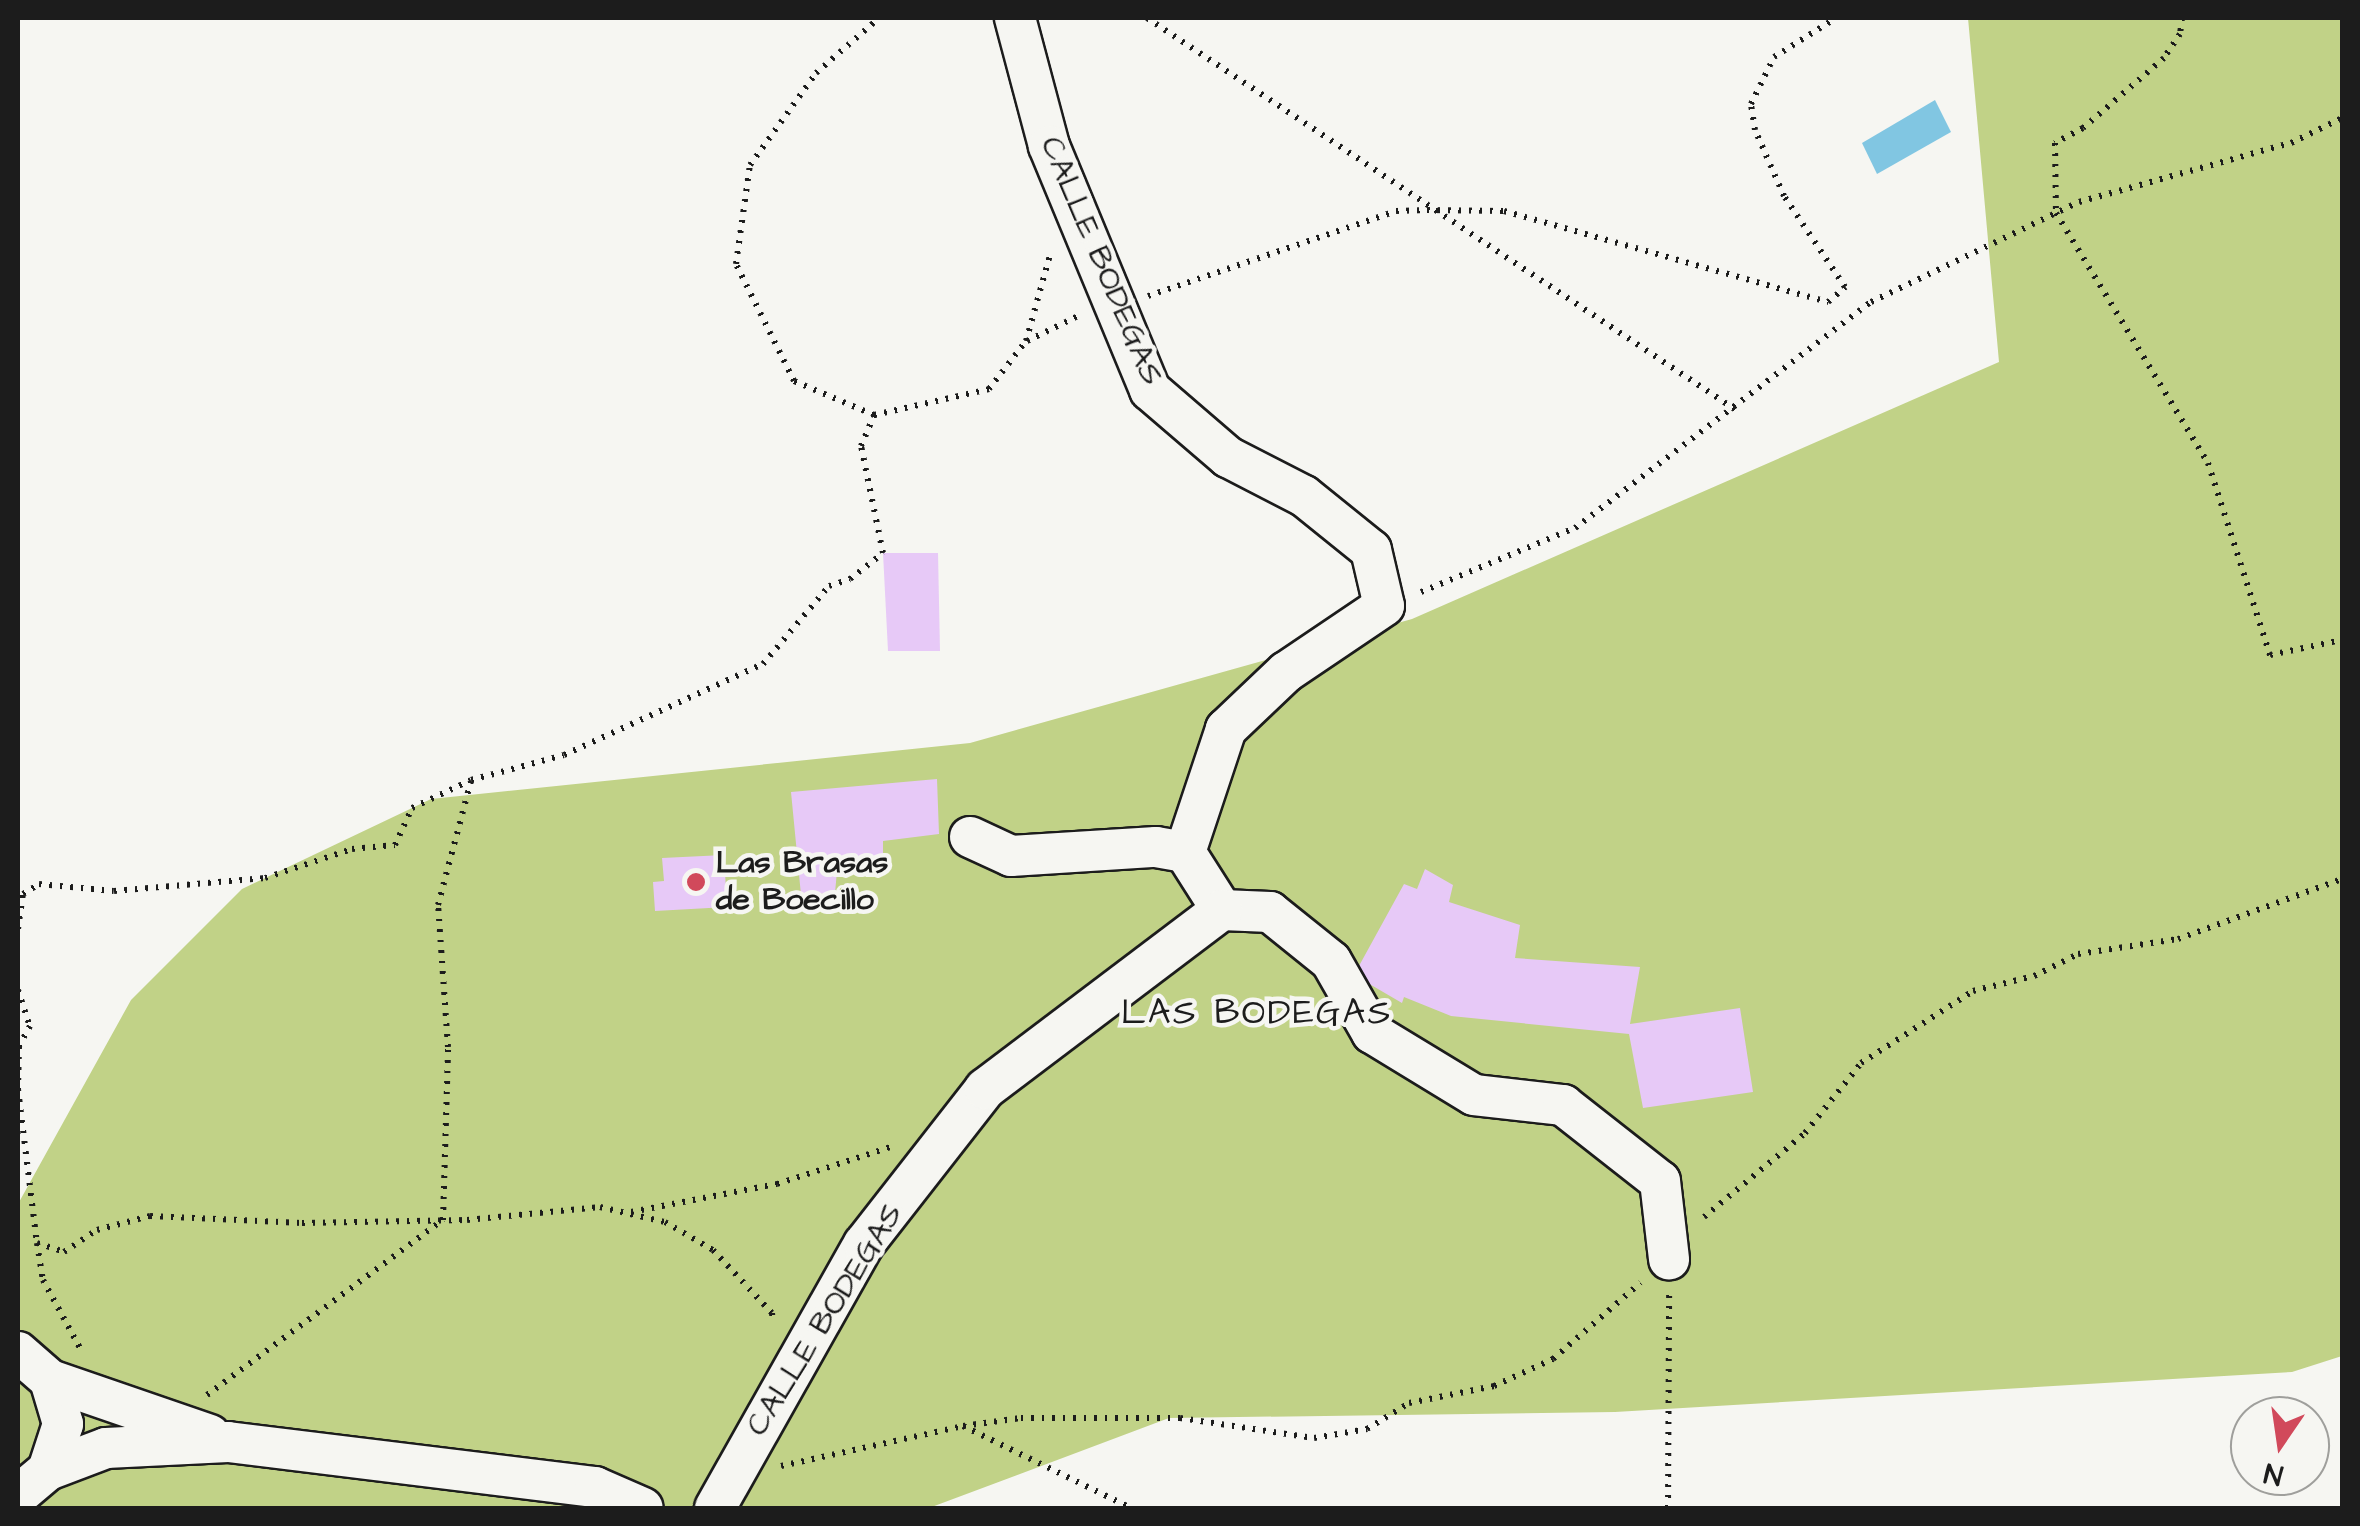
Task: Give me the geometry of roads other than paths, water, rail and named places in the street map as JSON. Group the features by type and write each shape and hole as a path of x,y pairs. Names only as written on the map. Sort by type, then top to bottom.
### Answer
{"street":[{"name":"CALLE BODEGAS","path":"1015,18 1049,146 1118,304 1150,390 1228,456 1304,496 1371,550 1384,606 1286,672 1226,729 1185,852"},
{"path":"970,837 1012,856 1156,847 1185,852 1222,910 1270,912 1330,961 1372,1033 1474,1095 1563,1105 1660,1181 1669,1258"},
{"name":"CALLE BODEGAS","path":"722,1493 864,1244 984,1090 1222,910"},
{"path":"18,1352 67,1370 169,1421 228,1442"},
{"path":"48,1470 63,1424 67,1370"},
{"path":"18,1495 48,1470 106,1448 228,1442 595,1487 644,1508"}],"water":[{"path":"1935,100 1951,132 1877,174 1862,143"}],"place":[{"name":"Las Brasas de Boecillo","path":"696,882"}],"district":[{"name":"LAS BODEGAS","path":"1257,1013"}]}
